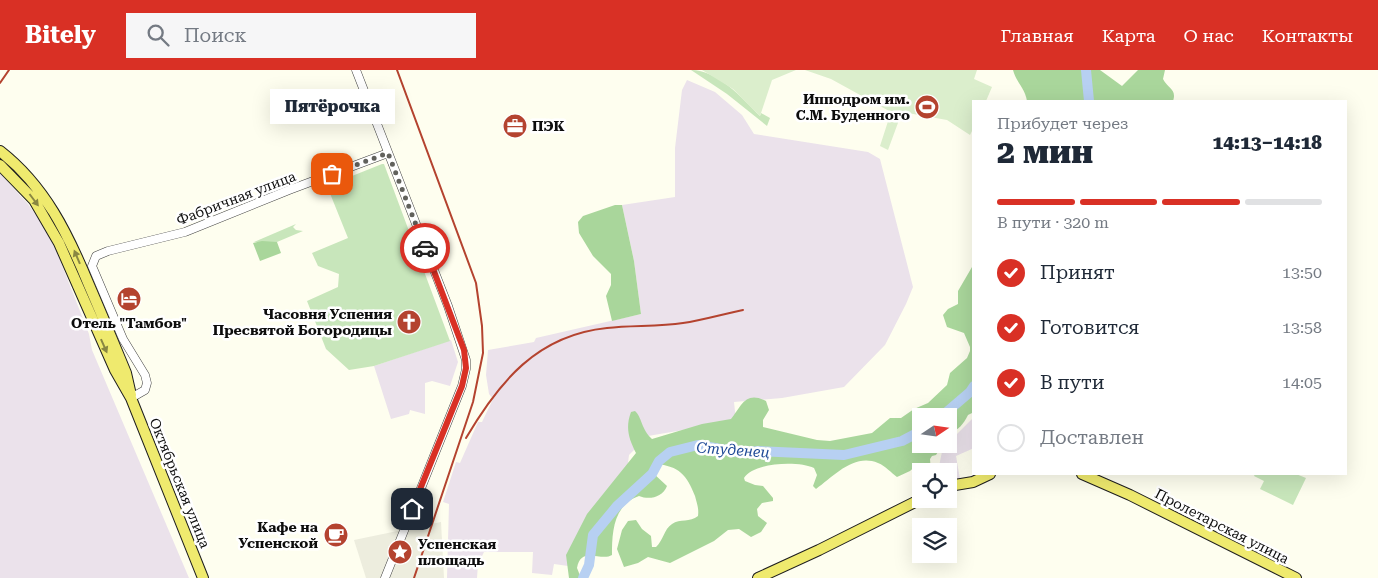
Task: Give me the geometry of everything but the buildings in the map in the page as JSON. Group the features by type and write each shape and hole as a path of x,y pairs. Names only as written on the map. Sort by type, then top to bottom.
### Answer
{"main road":[{"path":"0,151 33,182 60,220 75,252 119,368"},
{"path":"0,165 26,190 52,230 119,368"},
{"name":"Октябрьская улица","path":"119,368 203,578"},
{"path":"957,485 973,482 988,475"},
{"name":"Пролетарская улица","path":"1084,475 1130,495 1296,578"},
{"path":"758,578 912,504"}],"street":[{"path":"356,70 459,334 464,350 466,368 462,386 384,578"},
{"name":"Фабричная улица","path":"131,398 145,390 146,379 123,339 100,288 92,266 93,260 99,254 185,232 388,153"}],"shaded area":[{"path":"687,80 715,92 742,115 754,134 868,152 880,159 913,287 906,304 885,345 844,387 782,398 734,402 736,421 648,436 629,455 627,471 575,567 554,564 552,575 532,573 533,552 484,552 478,564 477,578 447,578 449,504 443,502 456,462 460,463 478,422 482,422 493,399 489,394 486,375 488,350 534,342 536,338 641,314 634,261 622,205 675,197 675,148 682,90"},
{"path":"0,173 28,204 43,225 58,255 89,334 92,350 189,578 0,578"},
{"path":"451,340 458,362 450,386 432,381 425,383 425,414 410,410 409,414 391,419 374,366"},
{"path":"972,419 972,449 956,456 960,479 957,479 957,463 940,463 942,453 958,452 958,433"},
{"name":"Успенская площадь","path":"441,522 444,578 366,578 354,540"}],"green space":[{"path":"691,70 711,75 729,86 760,116 761,113 770,118 767,126 727,94"},
{"name":"Ипподром им. С.М. Буденного","path":"702,70 796,70 772,80 760,116 733,89"},
{"name":"Ипподром им. С.М. Буденного","path":"805,70 977,70 974,79 992,87 986,100 972,100 972,131 970,135 947,120 902,112 888,150 880,146 891,112 831,79"},
{"path":"1013,70 1100,70 1122,86 1138,70 1165,70 1163,79 1173,91 1174,97 1173,100 1027,100"},
{"path":"384,164 450,341 374,366 349,370 326,349 307,301 338,287 339,274 318,266 312,253 348,238 327,186"},
{"path":"615,205 622,205 634,261 641,314 612,321 606,296 611,285 611,274 593,256 579,233 578,222 583,216"},
{"path":"296,224 293,227 296,230 303,231 277,242 254,242"},
{"path":"262,241 277,242 281,253 260,261 253,243"},
{"path":"972,267 972,413 968,415 958,428 958,408 916,408 928,403 947,385 950,373 967,358 970,351 964,333 947,327 943,315 948,309 958,304 958,291"},
{"path":"753,397 766,401 769,410 763,420 763,427 817,440 830,441 872,433 890,418 901,418 912,410 912,453 937,453 932,456 930,463 912,463 912,469 897,477 878,463 861,461 845,467 816,489 813,486 817,475 814,468 798,464 777,464 757,469 744,478 745,481 763,486 773,498 773,501 762,503 757,509 758,516 767,523 761,532 751,537 739,529 728,530 714,541 670,563 648,557 638,563 624,567 617,549 622,530 628,521 636,520 642,529 651,536 652,547 656,547 672,524 698,516 695,496 685,477 676,469 656,464 653,466 653,473 667,486 665,490 655,497 639,496 630,500 619,513 616,521 612,555 608,557 583,557 579,561 577,568 581,578 569,578 566,555 587,514 636,453 629,433 628,423 631,412 635,411 652,439 702,424 731,419 744,401"},
{"path":"1298,475 1306,478 1293,505 1260,489 1264,481 1254,476"}],"waterway":[{"name":"Студенец","path":"1086,70 1089,100"},
{"name":"Студенец","path":"951,408 972,389"},
{"name":"Студенец","path":"583,578 589,565 593,535 617,506 652,474 659,461 670,452 698,445 743,453 758,451 844,455 902,441 912,436"}],"railway":[{"path":"0,83 9,70"},
{"path":"397,70 476,283 482,326 483,353 473,402 414,578"},
{"path":"466,438 492,398 507,380 540,351 560,340 582,332 607,328 683,323 743,310"}],"way so far":[{"path":"332,174 388,153 425,248"}],"place":[{"name":"Ипподром им. С.М. Буденного","path":"927,107"},
{"name":"ПЭК","path":"515,126"},
{"name":"Пятёрочка","path":"332,174"},
{"name":"Отель \"Тамбов\"","path":"129,299"},
{"name":"Часовня Успения Пресвятой Богородицы","path":"409,322"},
{"name":"Кафе на Успенской","path":"336,535"},
{"name":"Успенская площадь","path":"400,552"}],"route":[{"path":"412,509 462,386 466,368 464,350 459,334 425,248"}]}
